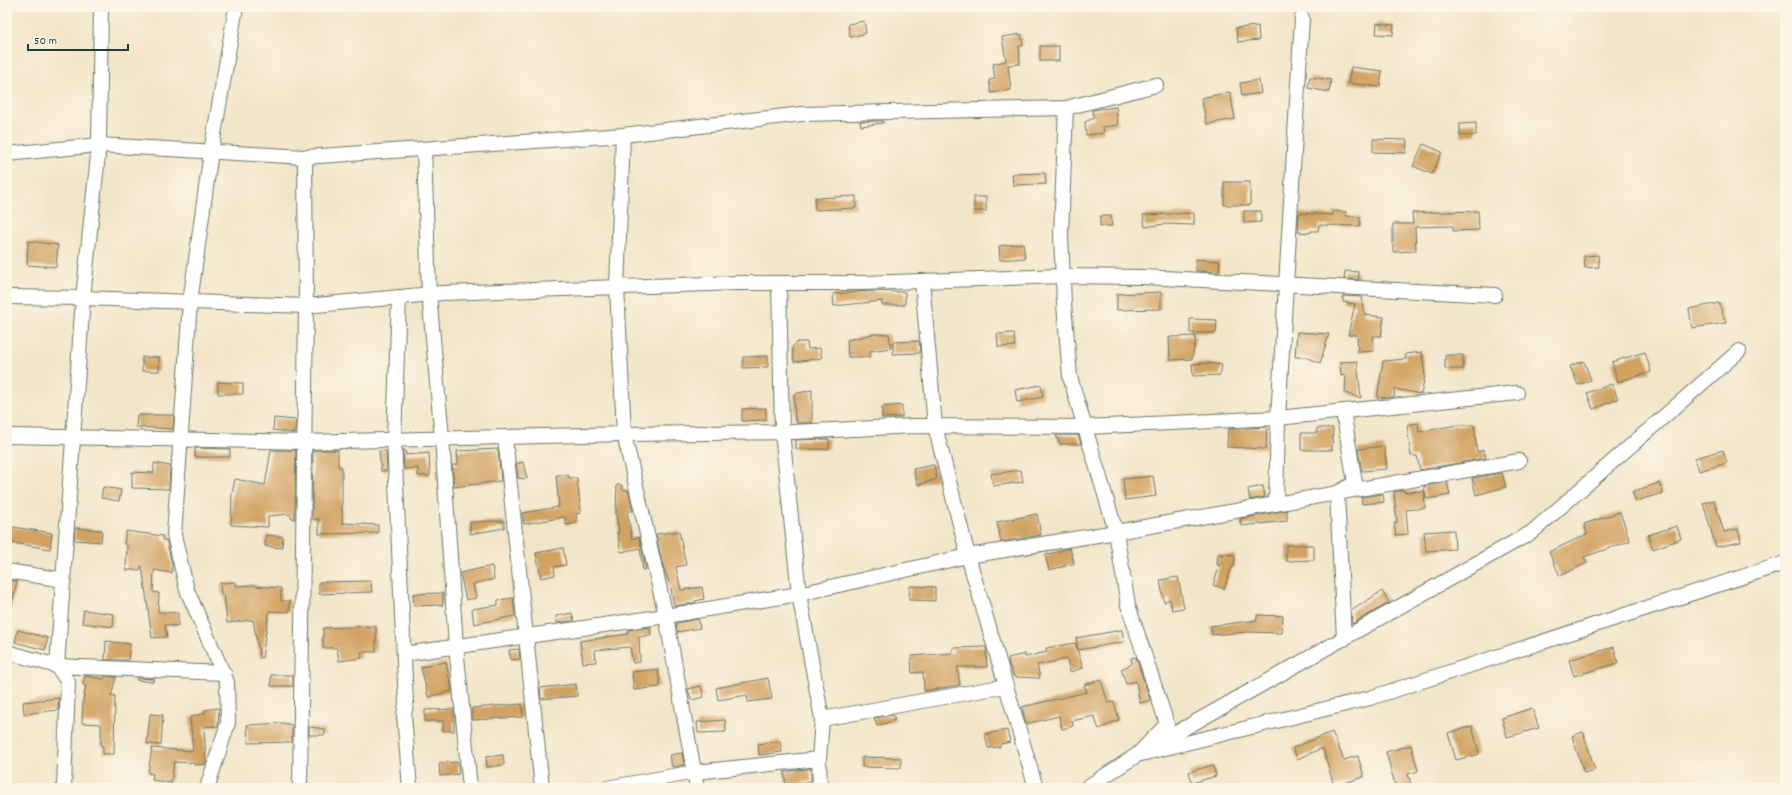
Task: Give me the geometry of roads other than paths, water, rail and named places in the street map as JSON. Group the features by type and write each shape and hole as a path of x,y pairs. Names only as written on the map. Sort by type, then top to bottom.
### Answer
{"street":[{"path":"64,788 68,682 57,666 83,298 99,146 101,7"},
{"path":"207,788 228,723 227,682 187,590 174,535 190,302 212,152 236,7"},
{"path":"1276,504 1278,418 1285,283 1302,18"},
{"path":"7,154 99,146 305,157 623,134 802,114 1066,108 1156,85"},
{"path":"1066,108 1061,235 1070,377 1116,532 1128,605 1167,724 1137,755"},
{"path":"623,134 617,287 624,434 666,616 697,788"},
{"path":"424,149 429,294 442,438 456,646 470,788"},
{"path":"300,788 306,306 305,157"},
{"path":"7,297 83,298 306,306 429,294 779,283 922,282 1063,276 1143,277 1285,283 1495,295"},
{"path":"922,282 934,426 968,556 1036,788"},
{"path":"779,283 782,432 798,594 822,719 819,759 820,788"},
{"path":"399,297 394,439 406,703 404,716 410,788"},
{"path":"1086,788 1137,755 1532,532 1739,351"},
{"path":"7,436 304,442 624,434 782,432 934,426 1085,427 1278,418 1516,393"},
{"path":"1337,493 1355,483 1343,411"},
{"path":"505,437 542,788"},
{"path":"404,654 666,616 798,594 968,556 1116,532 1519,461"},
{"path":"1337,493 1344,639"},
{"path":"1137,755 1370,698 1785,563"},
{"path":"7,571 64,580"},
{"path":"7,652 57,666 224,673"},
{"path":"822,719 1006,686"},
{"path":"606,788 695,772 819,759"}]}
